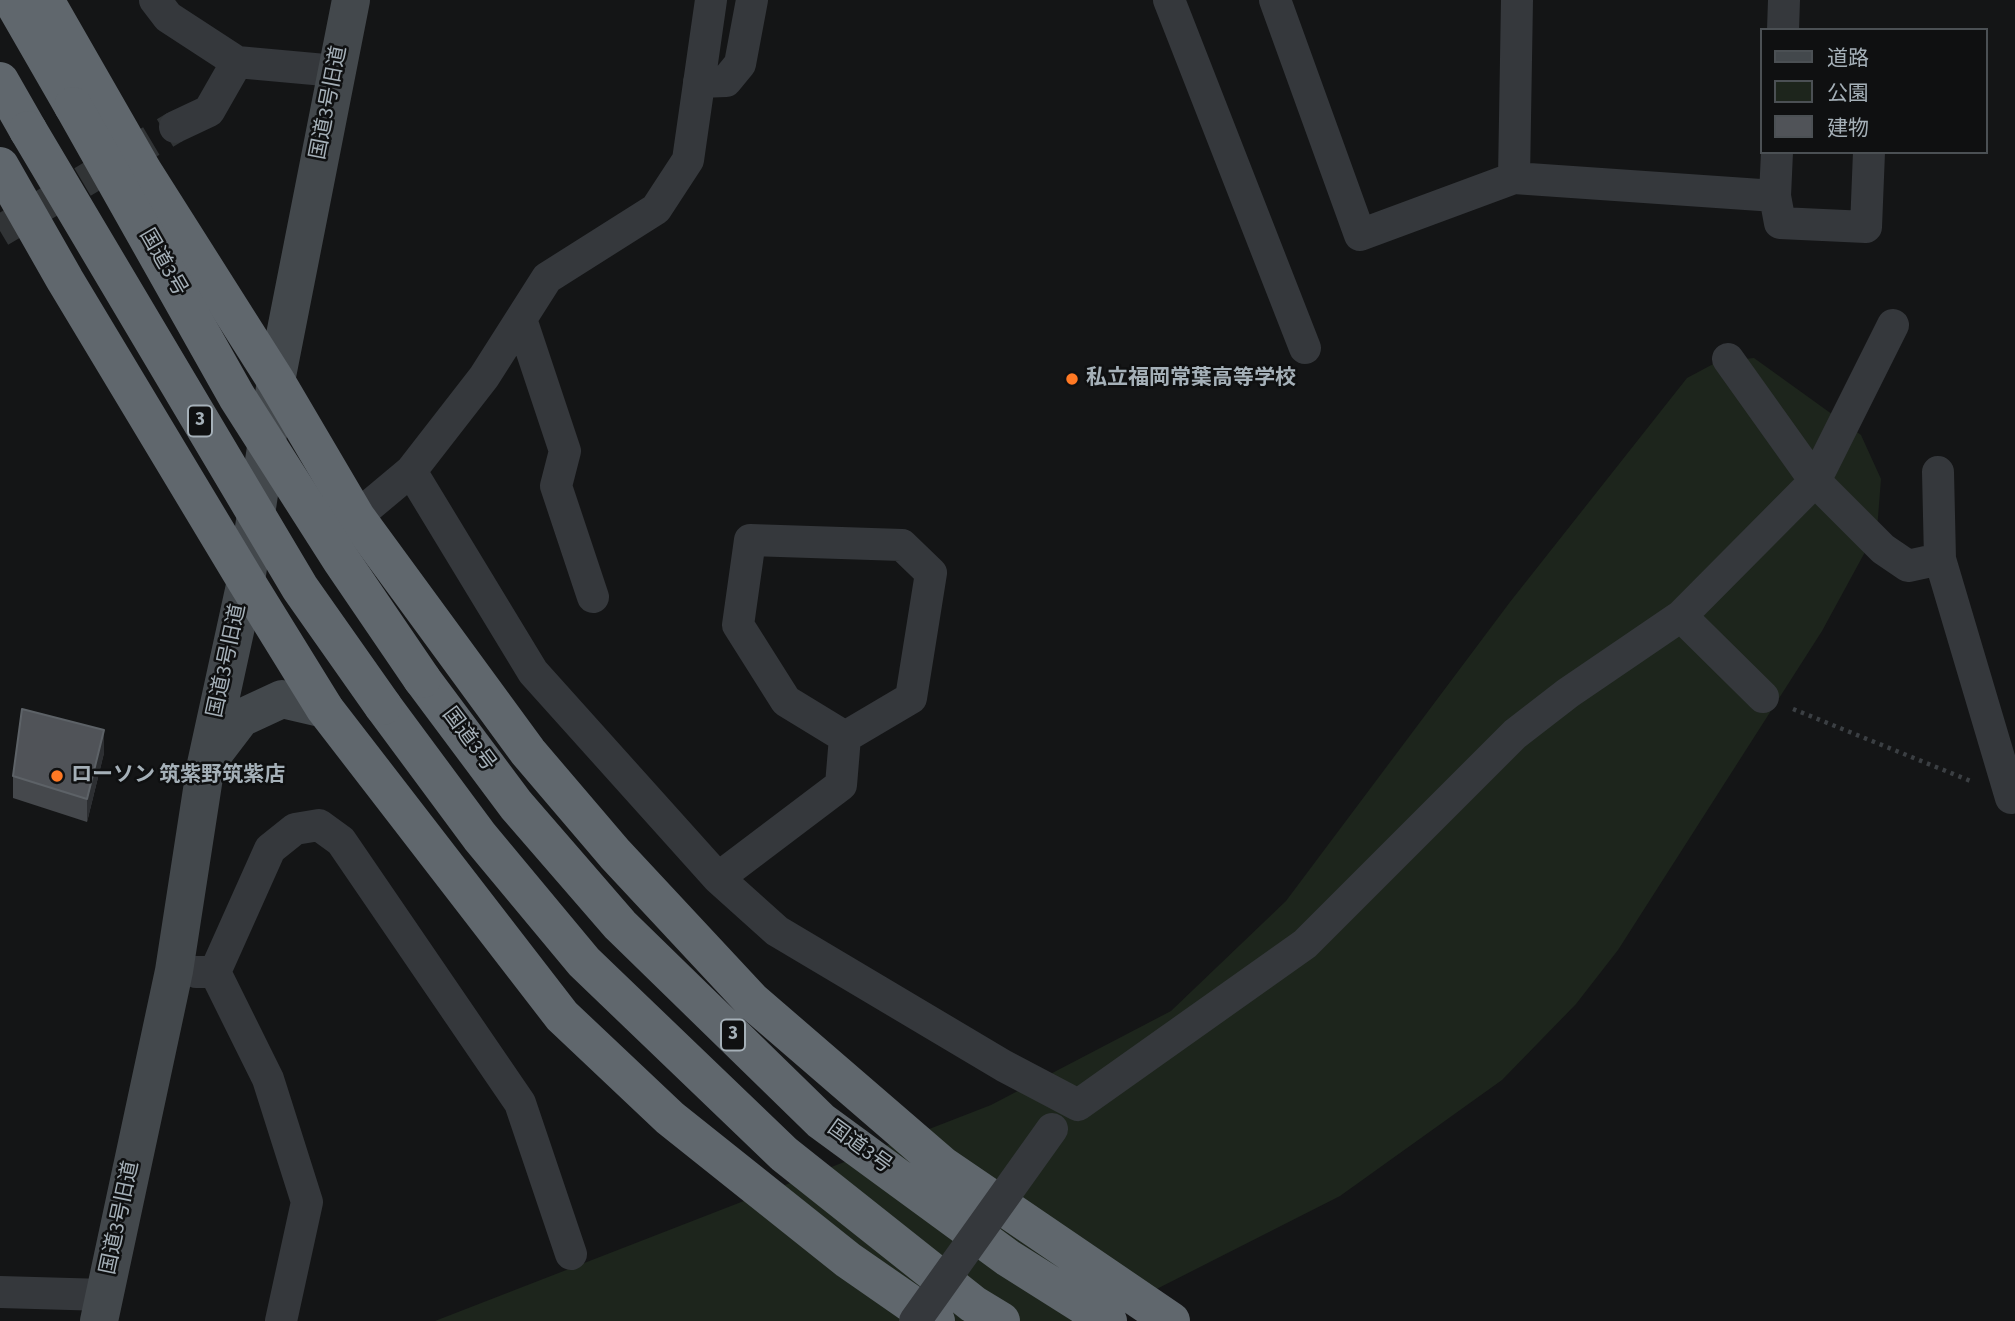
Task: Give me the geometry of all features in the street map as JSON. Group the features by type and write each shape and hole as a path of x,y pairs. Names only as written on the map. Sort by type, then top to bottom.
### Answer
{"highway":[{"name":"国道3号","path":"12,0 237,397 341,560 422,679 516,805 620,925 821,1121 1008,1258 1108,1321"},
{"path":"45,0 143,172 276,381 356,517 528,752 615,854 752,1001 942,1165 1171,1321"},
{"name":"3","path":"0,81 300,588 480,837 584,962 784,1154 972,1304 1001,1321"},
{"path":"0,166 65,280 325,709 562,1016 670,1118 848,1260 936,1321"}],"street":[{"path":"155,0 168,18 237,62 336,72"},
{"name":"国道3号旧道","path":"102,1308 174,971 206,764 246,581 276,381 351,0"},
{"path":"356,517 411,471 484,377 547,278 656,209 688,160 710,0"},
{"path":"699,82 726,81 740,64 752,0"},
{"path":"1169,0 1305,348"},
{"path":"1275,0 1360,235 1514,178 1775,196"},
{"path":"1514,178 1517,0"},
{"path":"1783,28 1784,0"},
{"path":"175,127 209,111 237,62"},
{"path":"1777,154 1775,196 1780,223 1866,227 1869,154"},
{"path":"521,319 565,450 556,486 593,597"},
{"path":"915,1321 1052,1129 1078,1105 1305,944 1515,734 1568,692 1681,616 1815,481 1893,325"},
{"path":"1728,359 1815,481 1884,549 1908,566 1940,559"},
{"path":"411,471 533,672 718,878 777,932 1004,1066 1078,1105"},
{"path":"1938,472 1940,559 2011,798"},
{"path":"750,540 902,545 931,573 911,698 845,737 786,701 738,625 750,540"},
{"path":"1681,616 1763,697"},
{"path":"206,764 240,718 282,699 325,709"},
{"path":"718,878 841,785 845,737"},
{"path":"215,972 270,849 295,829 319,825 341,841 520,1103 571,1254"},
{"path":"174,971 215,972"},
{"path":"215,972 268,1079 307,1202 281,1321"},
{"path":"0,1292 102,1308"}],"path":[{"path":"1763,697 2011,798"}],"green space":[{"path":"1754,358 1861,435 1881,479 1877,530 1822,631 1618,950 1576,1004 1502,1080 1340,1196 1089,1321 435,1321 991,1105 1171,1011 1286,901 1510,602 1687,378 1717,362"}],"building":[{"name":"ローソン 筑紫野筑紫店","path":"22,709 104,730 87,799 13,776"}],"tunnel":[{"path":"0,231 175,127"}],"place":[{"name":"私立福岡常葉高等学校","path":"1072,379"},
{"name":"ローソン 筑紫野筑紫店","path":"57,776"}]}
